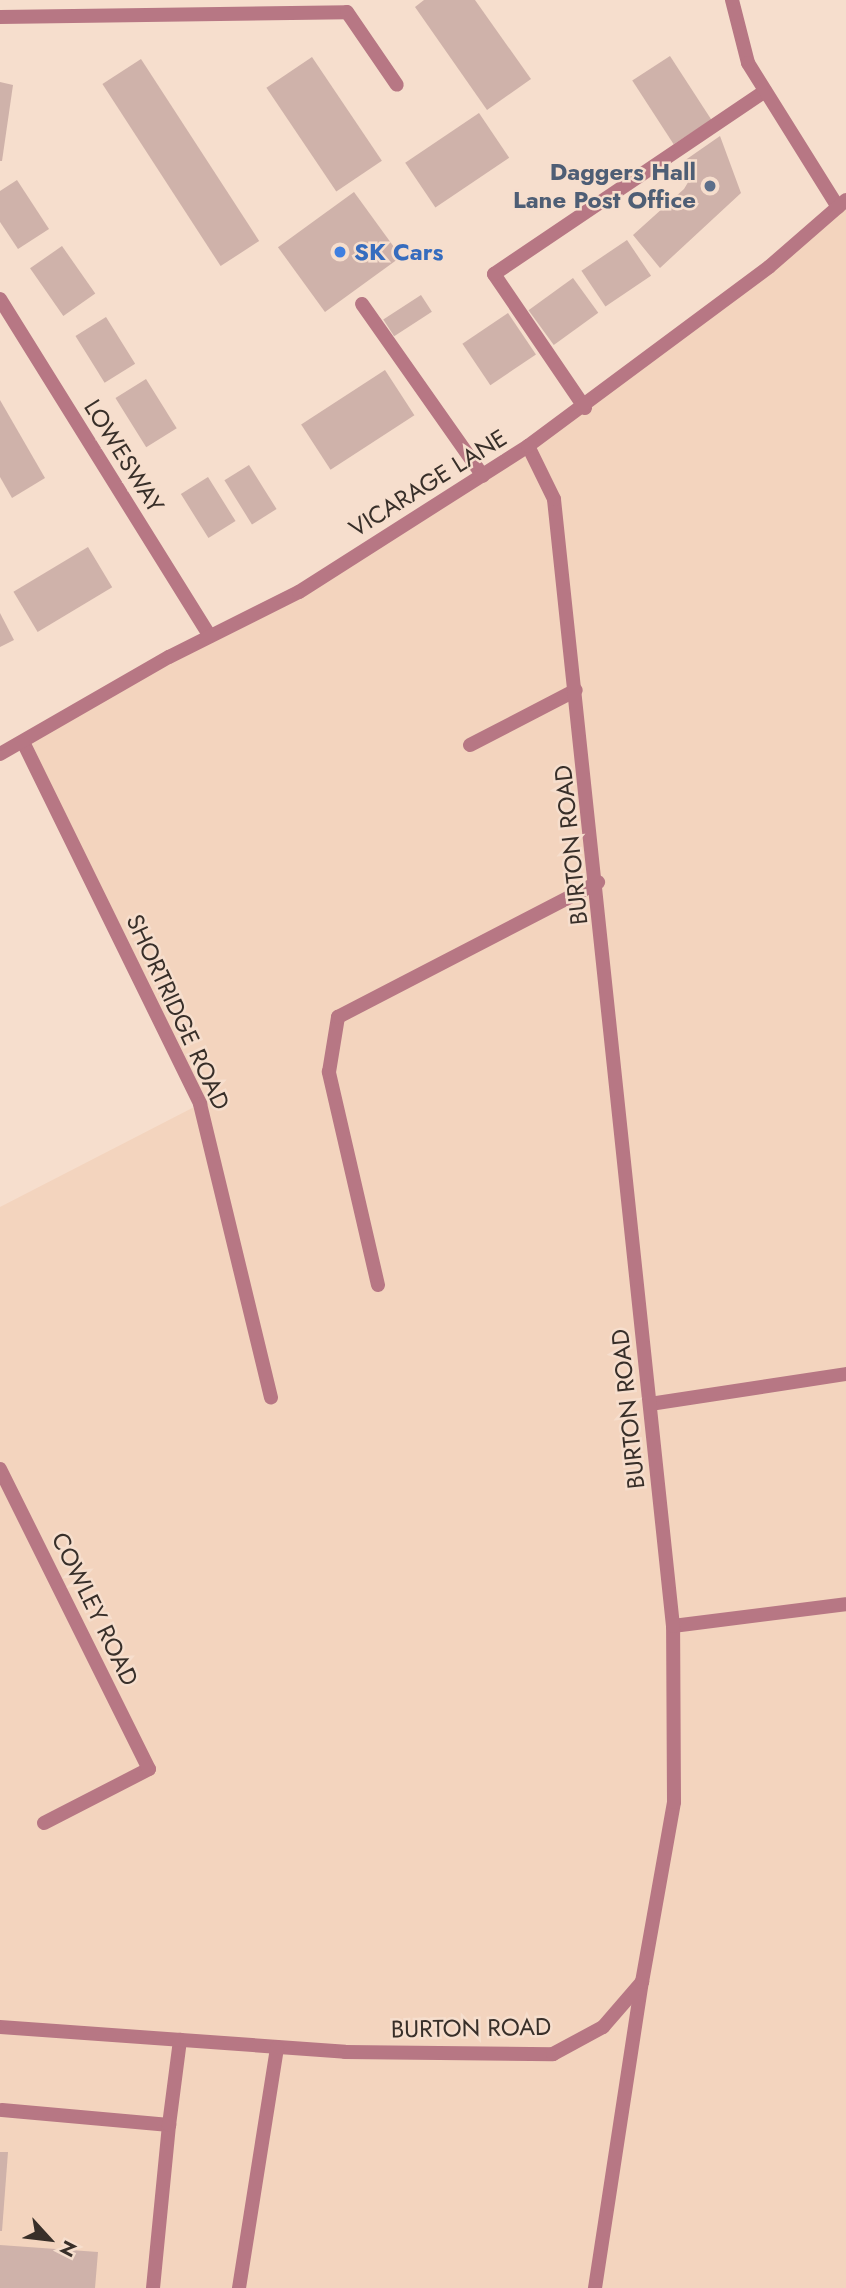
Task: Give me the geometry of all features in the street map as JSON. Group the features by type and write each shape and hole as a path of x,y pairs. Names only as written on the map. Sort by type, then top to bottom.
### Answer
{"street":[{"path":"732,0 748,63 842,203"},
{"path":"0,17 347,6 397,85"},
{"path":"585,408 494,274 765,91"},
{"name":"VICARAGE LANE","path":"0,754 210,636 299,592 483,476 585,408 769,267 842,203"},
{"name":"LOWESWAY","path":"0,299 210,636"},
{"path":"362,304 483,476"},
{"name":"BURTON ROAD","path":"0,2027 277,2047 553,2054 603,2027 642,1982 674,1802 673,1626 598,882 554,499 528,446"},
{"path":"470,745 576,690"},
{"name":"SHORTRIDGE ROAD","path":"23,742 200,1104 271,1398"},
{"path":"378,1285 329,1072 338,1017 598,882"},
{"path":"650,1404 846,1374"},
{"name":"COWLEY ROAD","path":"0,1469 149,1769 44,1823"},
{"path":"673,1626 846,1604"},
{"path":"595,2288 642,1982"},
{"path":"153,2288 180,2040"},
{"path":"239,2288 277,2047"},
{"path":"2,2110 169,2125"}],"shaded area":[{"path":"846,200 846,2288 0,2288 0,1207 200,1104 23,742 299,592 483,476"}],"building":[{"path":"424,0 475,0 531,79 487,110 415,7"},
{"path":"670,56 711,120 674,144 632,81"},
{"path":"312,57 382,161 336,191 266,88"},
{"path":"141,59 259,241 221,266 102,84"},
{"path":"0,82 13,85 2,161 0,161"},
{"path":"479,113 509,158 435,208 405,163"},
{"path":"720,136 741,193 660,268 633,235 684,189 690,179 684,161"},
{"path":"17,180 49,229 18,249 0,222 0,191"},
{"name":"SK Cars","path":"354,192 401,257 325,312 278,247"},
{"path":"627,240 651,276 605,306 581,271"},
{"path":"62,246 95,294 63,316 30,268"},
{"path":"573,278 598,313 554,345 529,310"},
{"path":"421,295 432,312 394,336 383,320"},
{"path":"508,313 536,354 490,385 462,344"},
{"path":"106,317 135,364 105,383 75,336"},
{"path":"385,370 414,415 331,470 301,424"},
{"path":"146,379 177,428 146,447 115,398"},
{"path":"0,400 45,478 12,498 0,477"},
{"path":"249,465 277,509 252,524 224,480"},
{"path":"208,477 236,521 208,538 181,494"},
{"path":"88,547 112,587 38,632 13,592"},
{"path":"0,613 14,640 0,647"},
{"path":"0,2152 8,2152 2,2231 0,2231"},
{"path":"0,2245 98,2252 95,2288 0,2288"}],"place":[{"name":"Daggers Hall Lane Post Office","path":"710,186"},
{"name":"SK Cars","path":"340,252"}]}
